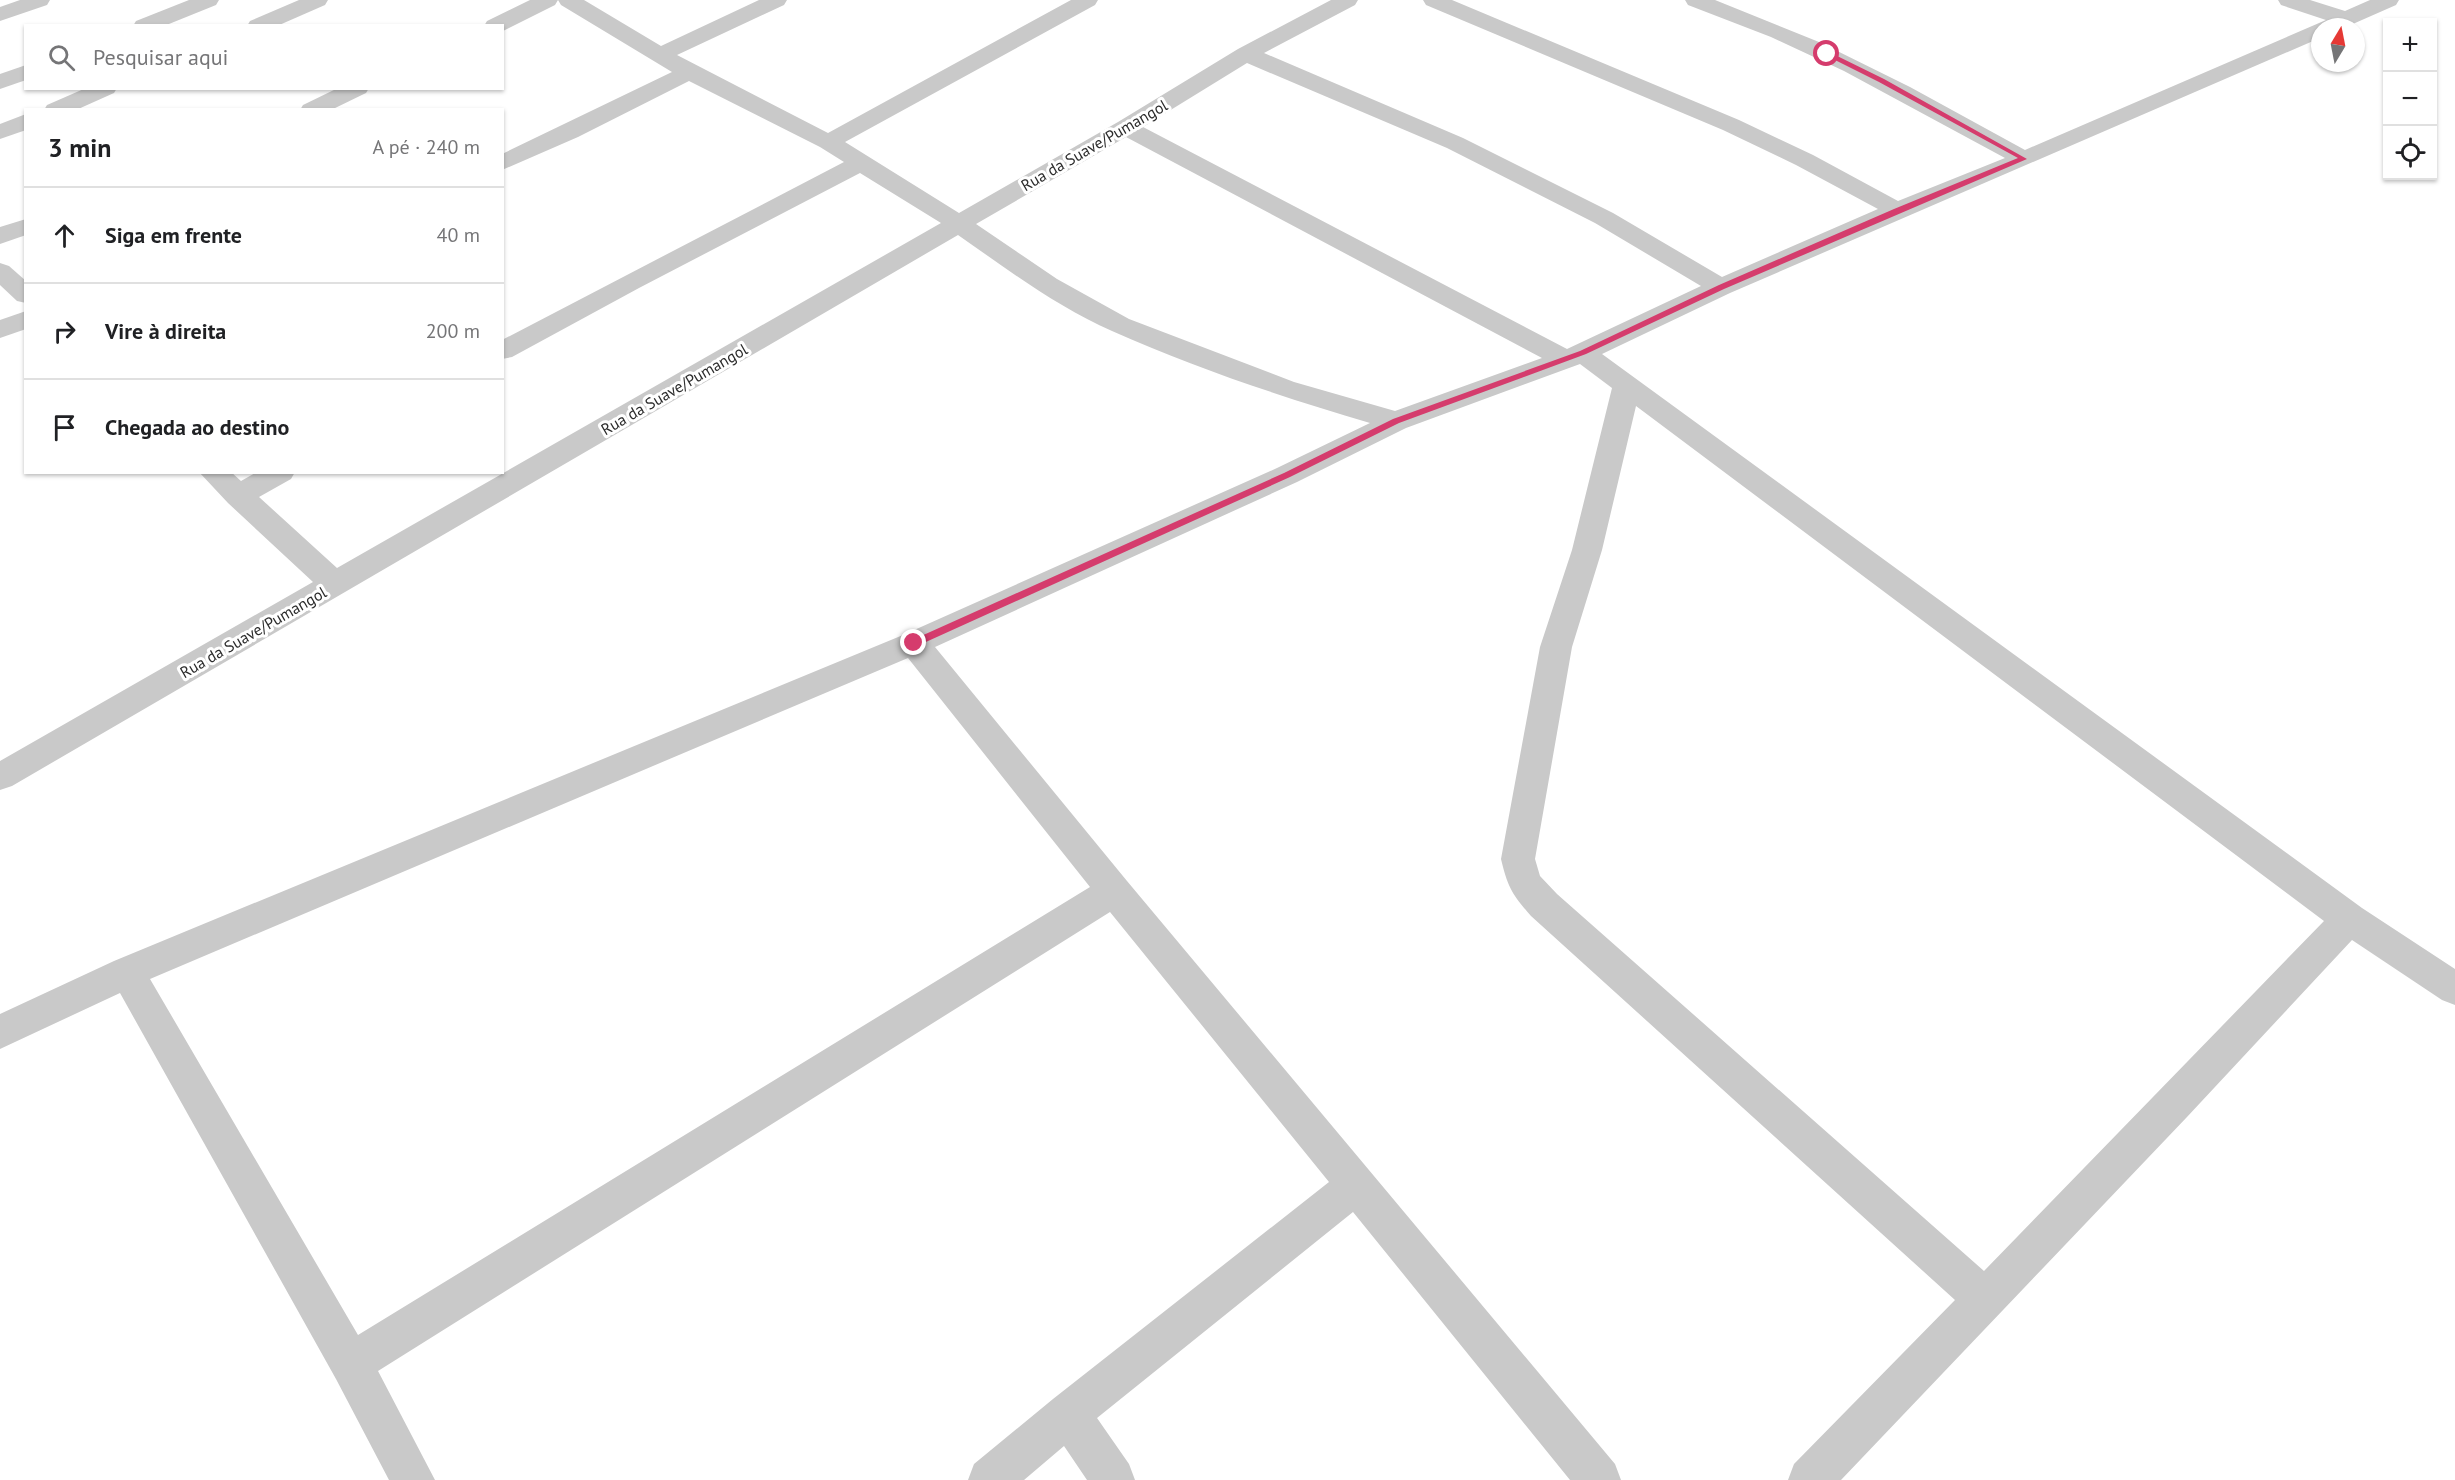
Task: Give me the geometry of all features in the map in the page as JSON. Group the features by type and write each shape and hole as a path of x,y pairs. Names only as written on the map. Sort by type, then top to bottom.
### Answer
{"street":[{"path":"0,15 39,0"},
{"path":"149,24 208,0"},
{"path":"263,24 317,0"},
{"path":"499,24 547,0"},
{"path":"569,0 689,72 828,142 959,224 1048,285 1120,325 1284,388 1396,421"},
{"path":"659,55 776,0"},
{"path":"828,142 1087,0"},
{"name":"Rua da Suave/Pumangol","path":"0,777 959,224 1246,54 1347,0"},
{"path":"1434,0 1547,45 1708,115 1775,146 1897,210"},
{"path":"1696,0 1768,27 1827,54 2024,159"},
{"path":"2289,0 2327,18"},
{"path":"2348,18 2388,0"},
{"path":"0,1032 127,972 914,643 1287,475 1396,421 1573,356 1721,287 1897,210 2024,159 2311,34"},
{"path":"1246,54 1455,143 1604,218 1721,287"},
{"path":"504,162 689,72"},
{"path":"0,82 24,73"},
{"path":"60,108 101,90"},
{"path":"315,108 354,90"},
{"path":"0,132 24,123"},
{"path":"1126,127 1628,385 2349,919 2455,989"},
{"path":"504,350 861,163"},
{"path":"0,236 24,227"},
{"path":"0,271 24,293"},
{"path":"0,330 24,320"},
{"path":"1628,385 1587,550 1556,647 1518,859 1524,883 1544,905 1985,1299"},
{"path":"215,474 336,585"},
{"path":"238,496 277,474"},
{"path":"914,643 1114,891 1599,1480"},
{"path":"351,1364 1114,891"},
{"path":"1810,1480 2349,919"},
{"path":"127,972 351,1364 413,1480"},
{"path":"990,1480 1068,1414 1357,1184"},
{"path":"1068,1414 1113,1480"}],"route":[{"path":"914,643 1287,475 1396,421 1583,353 1721,287 1897,210 2024,159 1827,54"}]}
